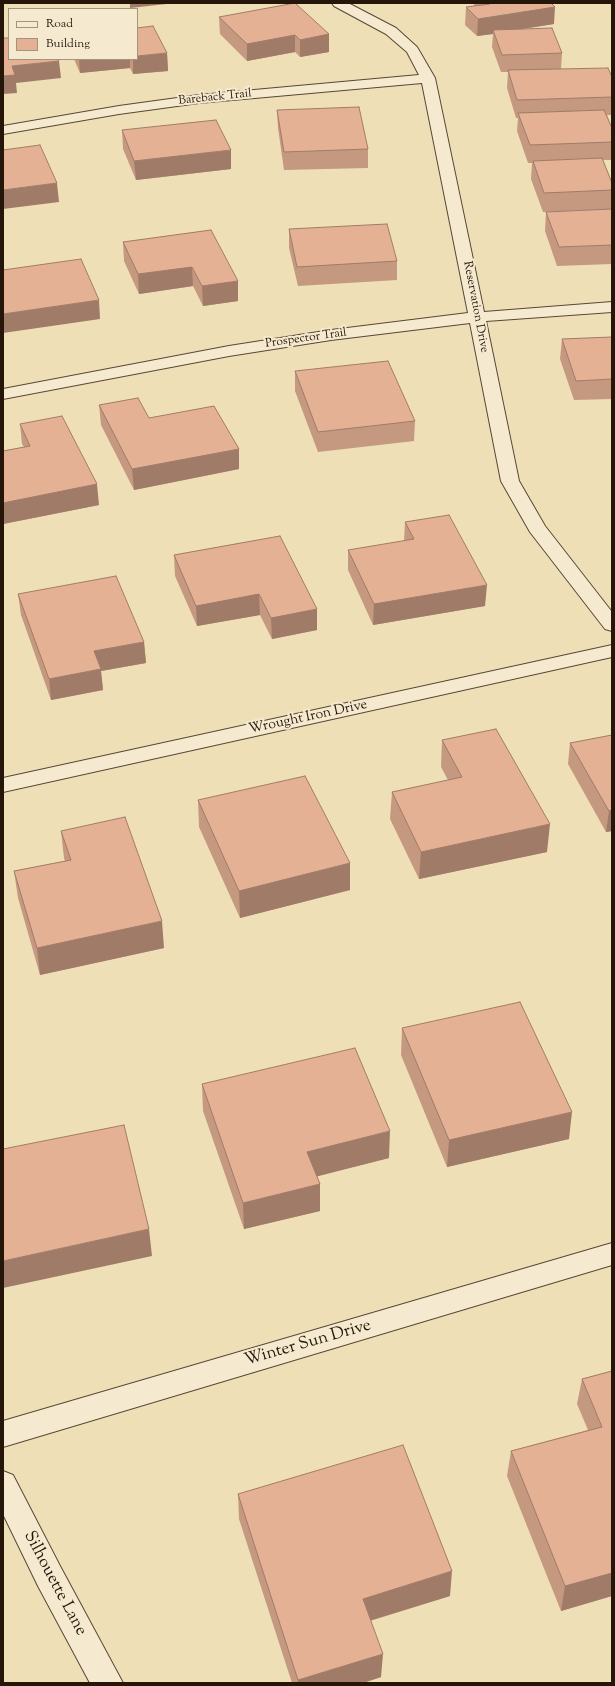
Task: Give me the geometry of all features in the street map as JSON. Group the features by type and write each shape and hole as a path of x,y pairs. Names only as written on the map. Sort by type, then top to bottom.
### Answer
{"street":[{"name":"Reservation Drive","path":"338,3 391,31 412,50 428,78 510,481 537,528 612,625"},
{"name":"Bareback Trail","path":"3,130 119,110 199,99 428,78"},
{"name":"Prospector Trail","path":"3,394 237,349 331,334 476,317 612,307"},
{"name":"Wrought Iron Drive","path":"3,785 612,651"},
{"name":"Winter Sun Drive","path":"3,1434 612,1254"},
{"name":"Silhouette Lane","path":"3,1484 107,1683"}],"building":[{"path":"295,3 329,34 300,40 295,35 247,44 219,17"},
{"path":"489,3 551,3 555,7 478,19 466,7 490,4"},
{"path":"153,26 167,53 138,56 138,28"},
{"path":"552,28 562,53 502,55 493,30"},
{"path":"3,38 8,38 8,60 59,61 12,66 15,75 3,76"},
{"path":"608,68 612,77 612,97 517,100 508,70"},
{"path":"359,107 368,149 284,152 277,110"},
{"path":"604,110 612,128 612,142 530,145 518,113"},
{"path":"216,120 231,150 134,161 122,130"},
{"path":"40,145 57,183 3,190 3,150"},
{"path":"602,158 612,183 612,190 544,193 533,161"},
{"path":"612,209 612,245 559,247 546,212"},
{"path":"387,224 397,261 297,267 289,229"},
{"path":"211,230 238,281 202,286 192,267 138,274 123,242"},
{"path":"81,259 99,300 3,314 3,270"},
{"path":"612,337 612,379 576,381 562,339"},
{"path":"388,361 415,421 318,432 295,371"},
{"path":"138,398 149,418 214,406 239,449 132,469 99,405"},
{"path":"62,416 97,484 3,503 3,451 30,446 20,424"},
{"path":"449,515 487,585 374,604 348,550 414,539 405,522"},
{"path":"280,536 317,609 271,618 259,594 196,606 174,555"},
{"path":"116,576 144,642 94,651 101,669 49,679 18,594"},
{"path":"496,729 550,824 421,852 392,792 462,777 442,740"},
{"path":"612,735 612,810 609,811 570,743"},
{"path":"305,776 350,863 239,891 198,800"},
{"path":"125,817 162,921 37,948 14,871 71,860 61,831"},
{"path":"520,1002 572,1112 449,1140 402,1028"},
{"path":"355,1048 390,1131 307,1152 320,1184 243,1203 202,1084"},
{"path":"124,1125 149,1229 3,1261 3,1149"},
{"path":"612,1371 612,1573 565,1586 511,1451 602,1427 582,1379"},
{"path":"403,1445 452,1571 363,1599 383,1654 298,1680 238,1494"}]}
